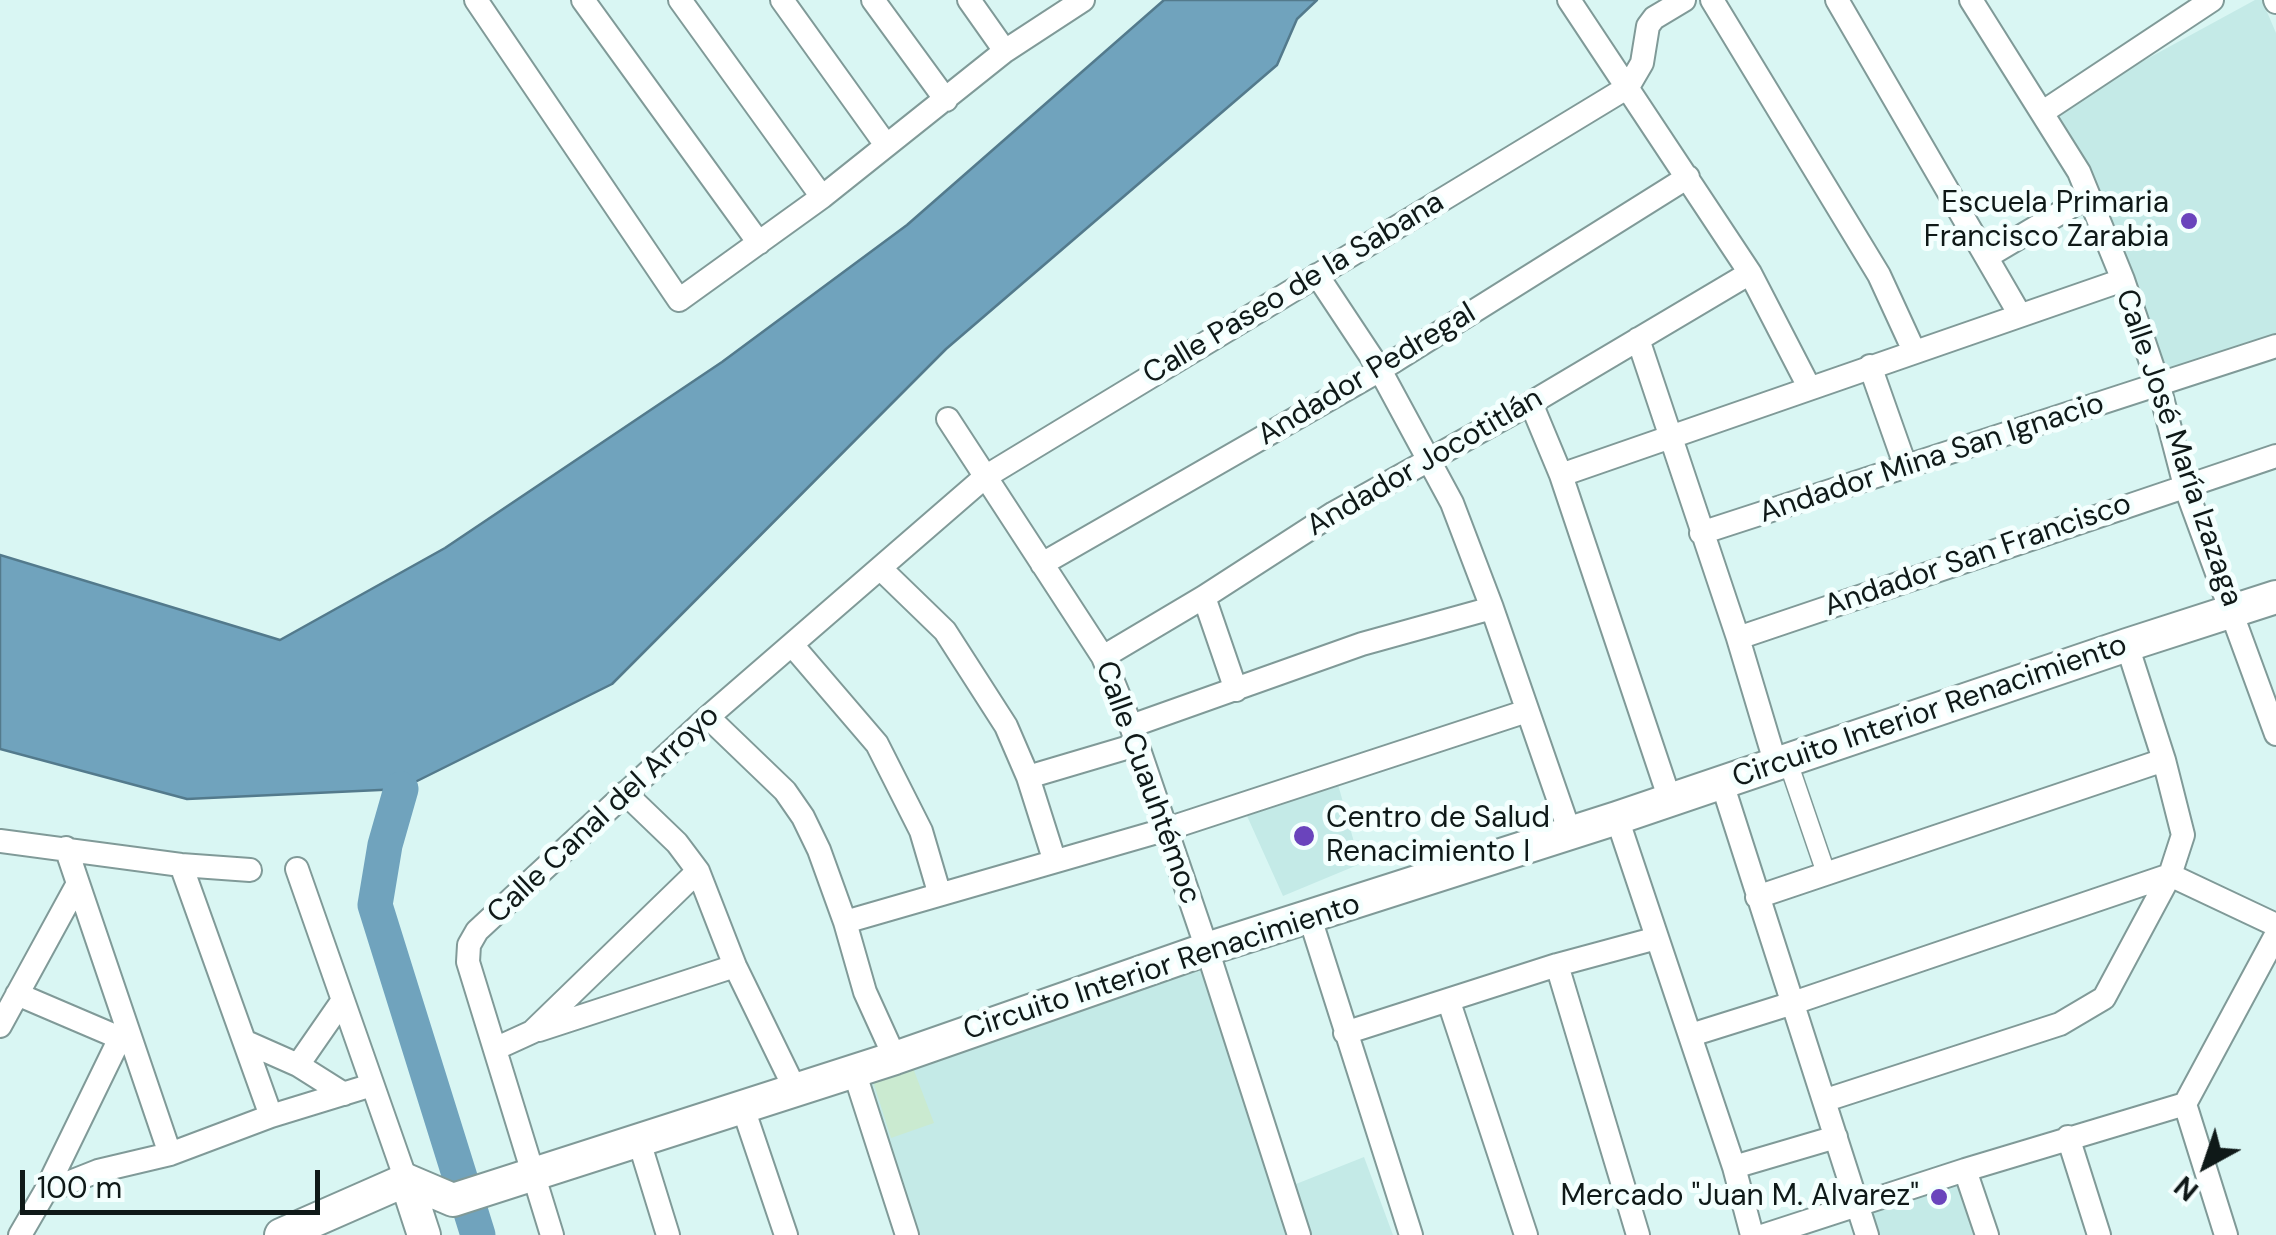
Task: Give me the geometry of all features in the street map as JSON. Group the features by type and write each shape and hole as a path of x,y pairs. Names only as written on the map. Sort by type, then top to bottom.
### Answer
{"main road":[{"name":"Circuito Interior Renacimiento","path":"406,1180 469,1194 895,1058 1207,949 1617,818 2276,598"},
{"path":"280,1235 406,1180 424,1235"}],"street":[{"path":"476,0 678,300 822,197 1005,51 1083,0"},
{"path":"583,0 759,243"},
{"path":"680,0 822,197"},
{"path":"782,0 886,146"},
{"path":"873,0 946,100"},
{"path":"970,0 1005,51"},
{"path":"1569,0 1750,273 1809,387"},
{"path":"1628,87 1642,64 1648,26 1684,0"},
{"path":"1712,0 1879,276 1914,351"},
{"path":"1837,0 2020,316"},
{"name":"Calle José María Izazaga","path":"1972,0 2079,172 2123,280 2159,386 2185,486 2276,734"},
{"path":"2043,112 2212,0"},
{"name":"Calle Paseo de la Sabana","path":"882,568 985,477 1628,87"},
{"name":"Andador Pedregal","path":"1042,564 1380,370 1688,177"},
{"path":"1988,256 2087,197"},
{"name":"Andador Jocotitlán","path":"1103,657 1334,513 1750,273"},
{"path":"1317,275 1380,370 1452,503 1570,833"},
{"path":"1562,475 2123,280"},
{"path":"1638,340 1738,638 1826,872"},
{"name":"Andador Mina San Ignacio","path":"1701,533 2276,346"},
{"path":"1870,366 1905,465"},
{"path":"1530,403 1562,475 1670,800"},
{"name":"Calle Cuauhtémoc","path":"948,419 1103,657 1207,949 1299,1235"},
{"name":"Andador San Francisco","path":"1738,638 2276,456"},
{"path":"882,568 945,631 1006,726 1028,778 1054,860"},
{"name":"Calle Canal del Arroyo","path":"552,1235 468,962 469,945 477,931 625,793 882,568"},
{"path":"1204,597 1236,690"},
{"path":"1028,778 1236,690 1362,644 1492,608"},
{"path":"1826,1100 2060,1024 2104,998 2170,875 2183,835 2127,645"},
{"path":"793,646 877,744 921,831 939,892"},
{"path":"845,922 1164,830 1527,711"},
{"path":"708,718 784,791 802,817 819,850 845,922 864,992 895,1058"},
{"path":"1757,897 2164,760"},
{"path":"1722,783 1867,1235"},
{"path":"625,793 677,843 698,872 736,966 795,1090"},
{"path":"1617,818 1692,1035 1752,1235"},
{"path":"0,841 250,870"},
{"path":"66,848 125,1037 170,1154"},
{"path":"181,865 271,1116"},
{"path":"297,869 406,1180"},
{"path":"532,1032 698,872"},
{"path":"1692,1035 2170,875 2276,926"},
{"path":"0,1026 76,886"},
{"path":"1310,918 1411,1235"},
{"path":"1764,1235 2184,1104 2276,935"},
{"path":"1345,1033 1557,965 1657,938"},
{"path":"1557,965 1638,1235"},
{"path":"497,1048 532,1032 736,966"},
{"path":"17,994 125,1037"},
{"path":"1449,1002 1526,1235"},
{"path":"298,1065 342,1003"},
{"path":"20,1235 125,1037"},
{"path":"246,1042 298,1065 344,1094"},
{"path":"854,1071 907,1235"},
{"path":"45,1192 372,1085"},
{"path":"2184,1104 2226,1235"},
{"path":"742,1106 786,1235"},
{"path":"1734,1167 1836,1136"},
{"path":"638,1138 668,1235"},
{"path":"2068,1138 2098,1235"},
{"path":"1965,1170 1986,1235"}],"shaded area":[{"path":"1164,0 1317,0 1297,19 1277,65 946,349 612,684 401,789 187,799 0,749 0,555 280,640 445,548 722,362 907,225"},
{"name":"Escuela Primaria Francisco Zarabia","path":"2255,0 2262,0 2276,33 2276,334 2163,371 2055,109"},
{"name":"Centro de Salud Renacimiento I","path":"1336,777 1360,864 1283,896 1243,807"},
{"path":"1203,959 1289,1235 912,1235 862,1083"},
{"path":"1364,1157 1393,1235 1309,1235 1291,1186"},
{"name":"Mercado \"Juan M. Alvarez\"","path":"1961,1179 1979,1235 1870,1235 1863,1215"}],"green space":[{"path":"913,1068 934,1123 891,1138 873,1081"}],"waterway":[{"path":"401,789 385,845 375,905 478,1235"}],"place":[{"name":"Escuela Primaria Francisco Zarabia","path":"2189,221"},
{"name":"Centro de Salud Renacimiento I","path":"1304,836"},
{"name":"Mercado \"Juan M. Alvarez\"","path":"1939,1197"}]}
